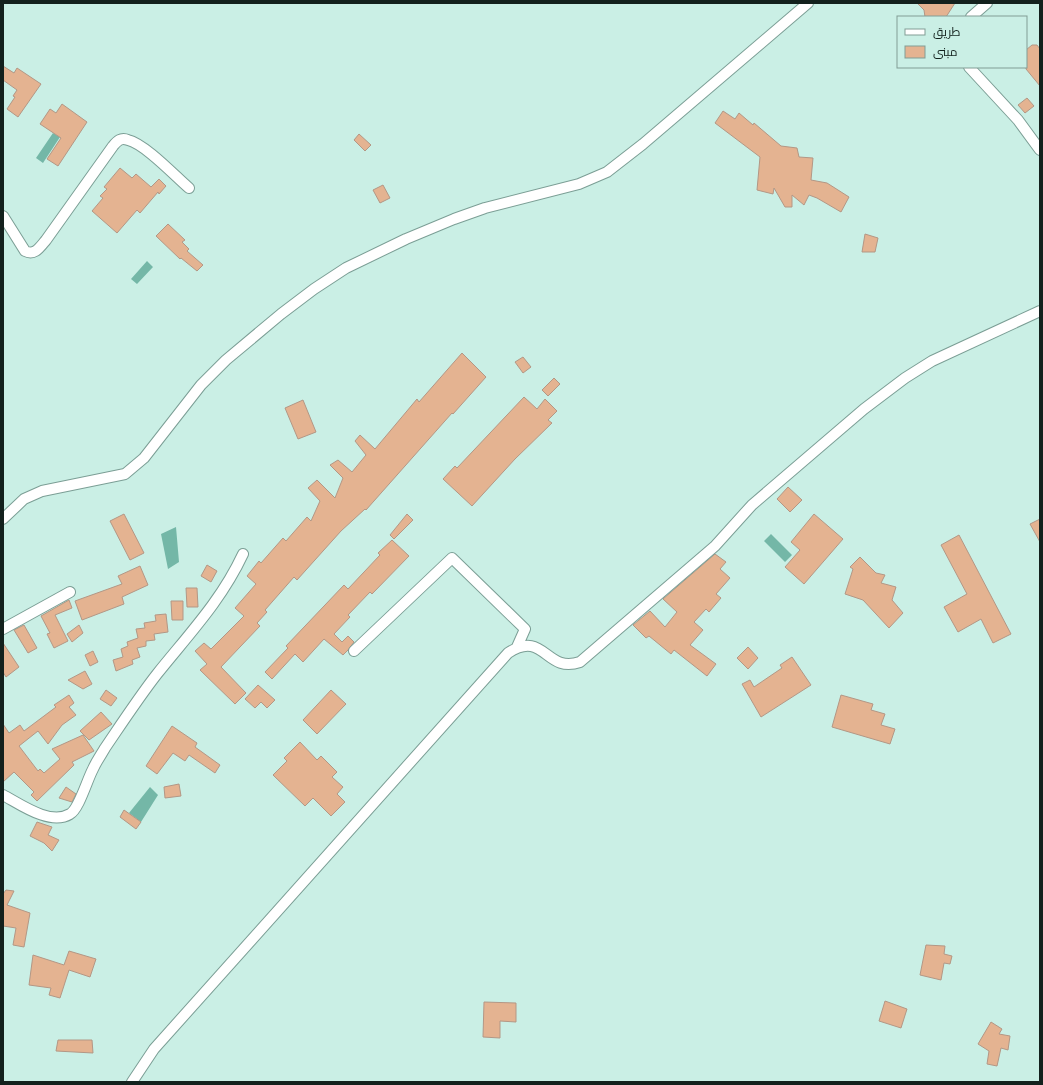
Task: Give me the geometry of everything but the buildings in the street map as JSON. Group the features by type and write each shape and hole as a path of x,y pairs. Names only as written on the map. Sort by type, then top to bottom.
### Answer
{"street":[{"path":"3,519 24,499 42,491 126,474 134,468 201,385 226,360 281,314 346,268 406,239 479,210 579,184 607,172 643,144 808,3"},
{"path":"972,16 987,3"},
{"path":"970,68 1018,120 1040,150"},
{"path":"3,216 25,251 31,253 36,251 46,240 112,146 121,139 129,140 148,152 189,188"},
{"path":"516,647 528,645 541,650 563,664 571,665 580,662 715,546 752,505 852,419 893,387 932,361 1040,311"},
{"path":"3,795 41,814 54,818 65,816 74,811 93,768 105,749 156,676 213,607 232,577 242,554"},
{"path":"132,1082 154,1049 499,662 516,647 525,629 452,558 354,651"},
{"path":"3,629 70,592"}],"shaded area":[{"path":"53,133 60,137 43,163 36,158"},
{"path":"147,261 153,267 137,284 131,279"},
{"path":"176,527 179,562 168,569 161,534"},
{"path":"771,534 792,555 785,562 764,541"},
{"path":"150,787 158,795 141,822 129,813"}]}
